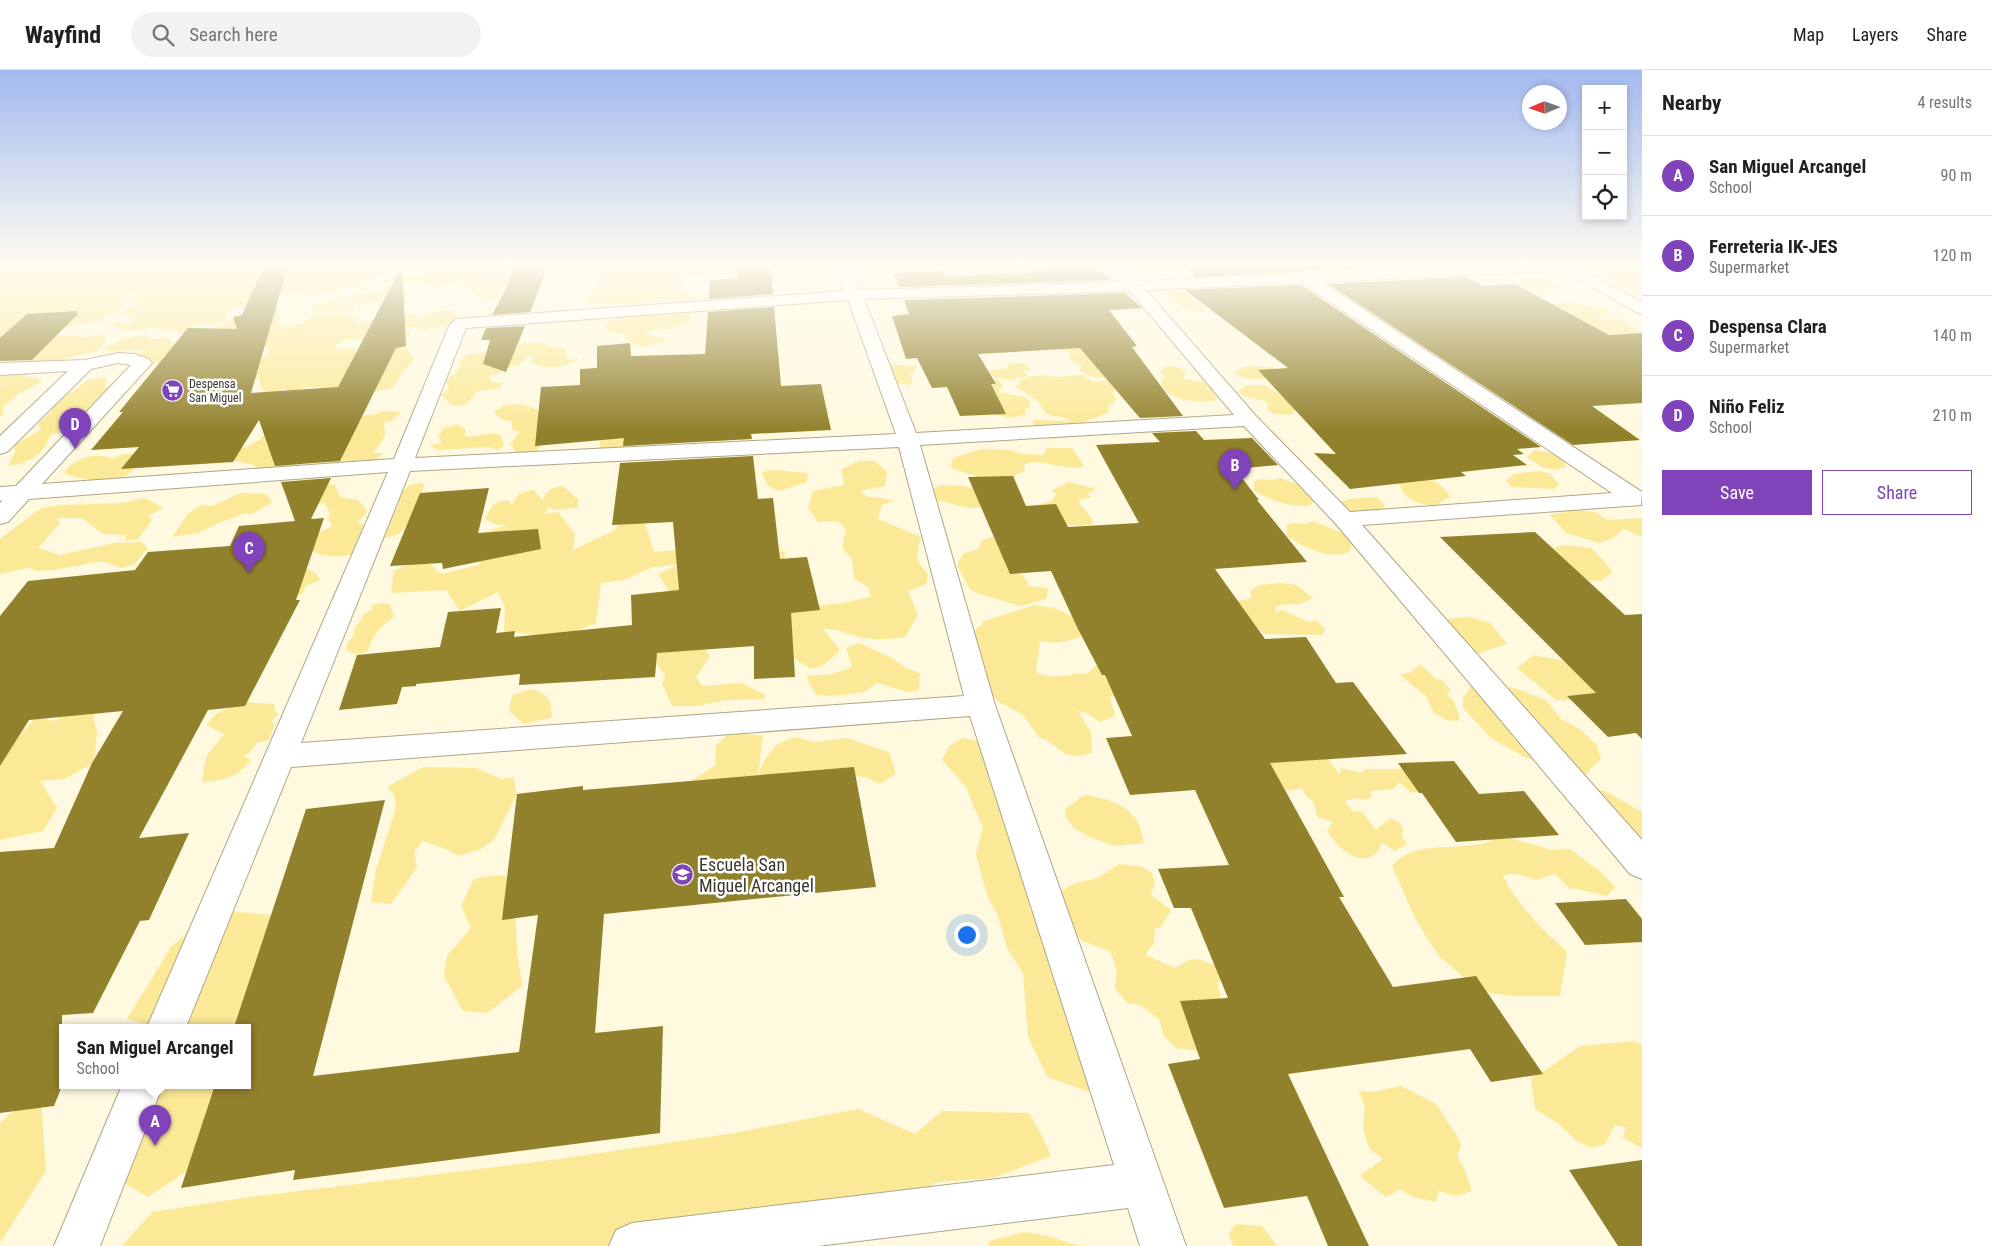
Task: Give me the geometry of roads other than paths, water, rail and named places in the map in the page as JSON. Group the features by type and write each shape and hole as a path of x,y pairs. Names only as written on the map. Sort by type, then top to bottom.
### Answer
{"street":[{"path":"168,1024 402,465 458,326 462,323 491,321"},
{"path":"864,321 908,440 981,705 1163,1246"},
{"path":"1165,321 1249,420 1344,519 1642,864"},
{"path":"1372,321 1638,498"},
{"path":"0,369 85,364 118,358 128,358 143,363 0,517"},
{"path":"0,448 85,364"},
{"path":"0,494 402,465 908,440 1249,420"},
{"path":"1344,519 1638,498"},
{"path":"279,756 981,705"},
{"path":"77,1246 141,1089"},
{"path":"632,1246 1142,1184"}],"place":[{"name":"Despensa San Miguel","path":"173,391"},
{"name":"Niño Feliz","path":"75,449"},
{"name":"Ferreteria IK-JES","path":"1235,490"},
{"name":"Despensa Clara","path":"249,573"},
{"name":"Escuela San Miguel Arcangel","path":"683,875"},
{"name":"San Miguel Arcangel","path":"155,1146"}]}
